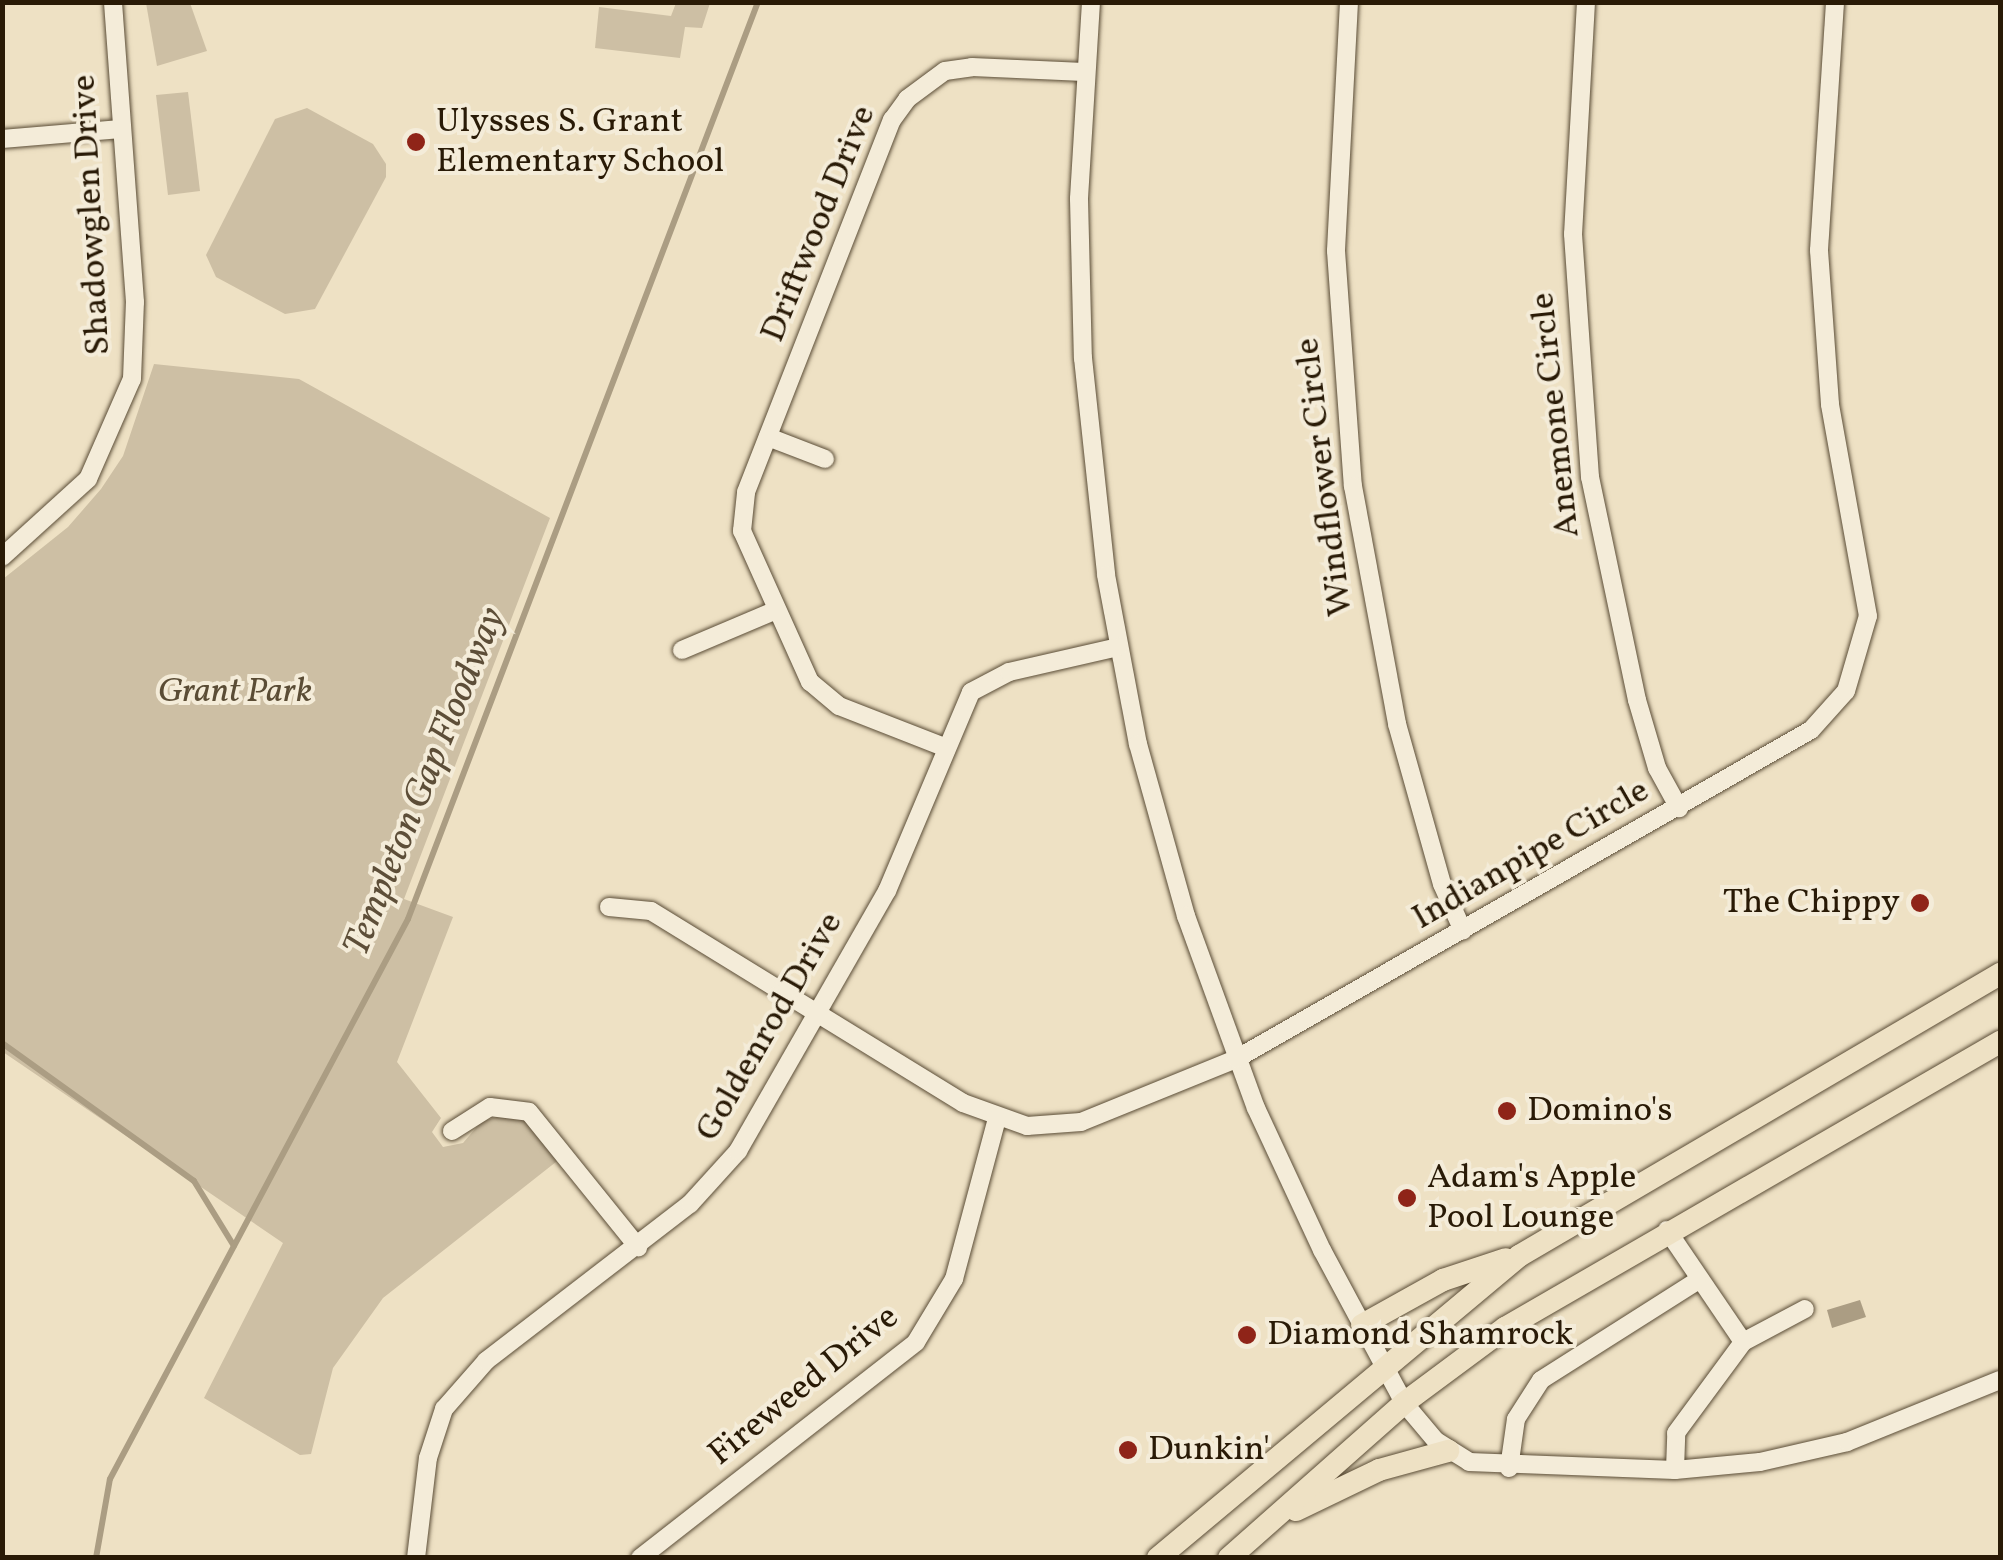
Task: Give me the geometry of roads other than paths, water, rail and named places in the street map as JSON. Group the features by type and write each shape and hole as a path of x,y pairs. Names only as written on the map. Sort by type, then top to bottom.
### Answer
{"main road":[{"path":"1158,1558 1385,1364 1519,1256 2000,974"},
{"path":"1228,1558 1404,1403 1565,1288 2000,1042"},
{"path":"1362,1325 1443,1280 1519,1256"},
{"path":"1262,1528 1379,1470 1448,1451"}],"street":[{"name":"Shadowglen Drive","path":"2,557 88,479 132,379 135,302 112,2"},
{"path":"1090,2 1084,72 1083,358 1118,648 1168,859 1236,1060 1290,1186 1404,1403 1448,1451 1469,1462 1509,1468 1674,1470 1760,1462 1848,1442 2000,1380"},
{"name":"Windflower Circle","path":"1349,2 1336,251 1356,504 1397,724 1442,884 1463,931"},
{"name":"Anemone Circle","path":"1586,2 1573,234 1590,477 1637,700 1657,768 1679,808"},
{"name":"Indianpipe Circle","path":"609,907 651,912 997,1118 1027,1126 1082,1122 1236,1060 1812,730 1846,691 1866,639 1865,590 1830,404 1819,250 1835,2"},
{"name":"Driftwood Drive","path":"944,747 823,696 798,664 742,531 746,492 892,120 907,99 944,71 972,67 1084,72"},
{"path":"2,138 121,130"},
{"path":"768,437 825,458"},
{"path":"682,650 774,610"},
{"name":"Goldenrod Drive","path":"416,1558 428,1458 444,1409 486,1361 638,1247 715,1181 738,1152 888,892 944,747 972,692 989,678 1118,648"},
{"path":"452,1130 490,1107 529,1112 638,1247"},
{"name":"Fireweed Drive","path":"640,1558 916,1342 954,1279 997,1118"},
{"path":"1668,1230 1697,1281 1743,1342"},
{"path":"1509,1468 1516,1419 1541,1380 1697,1281"},
{"path":"1674,1470 1676,1434 1743,1342 1806,1308"}],"waterway":[{"name":"Templeton Gap Floodway","path":"96,1558 110,1479 408,919 758,2"},
{"path":"2,1043 194,1181 234,1246"}],"place":[{"name":"Ulysses S. Grant Elementary School","path":"416,142"},
{"name":"The Chippy","path":"1920,903"},
{"name":"Domino's","path":"1507,1111"},
{"name":"Adam's Apple Pool Lounge","path":"1407,1198"},
{"name":"Diamond Shamrock","path":"1247,1335"},
{"name":"Dunkin'","path":"1128,1450"}],"park label":[{"name":"Grant Park","path":"235,692"}]}
